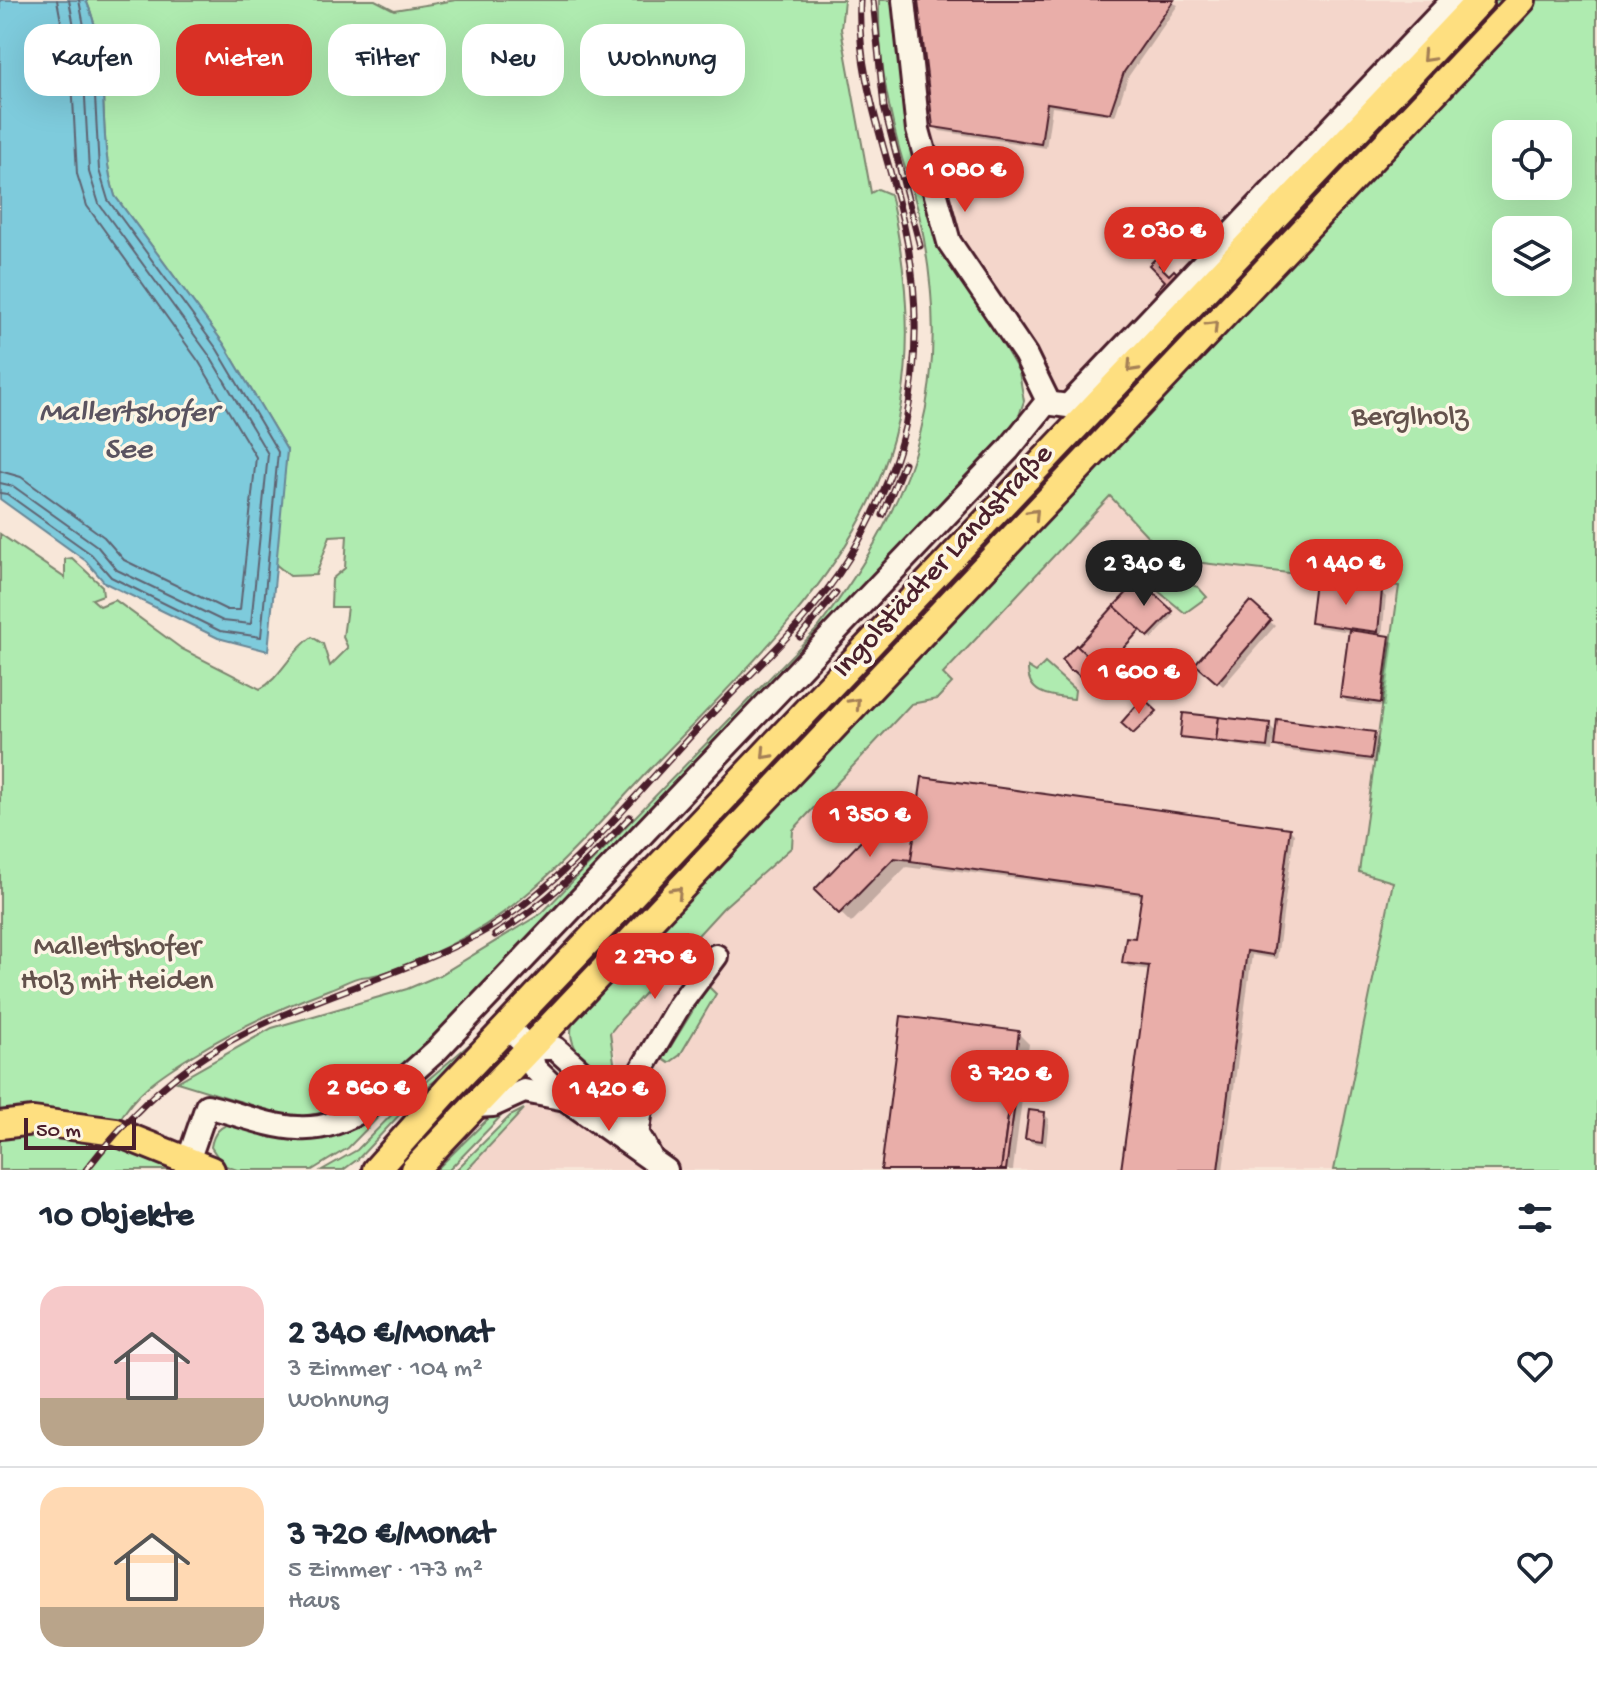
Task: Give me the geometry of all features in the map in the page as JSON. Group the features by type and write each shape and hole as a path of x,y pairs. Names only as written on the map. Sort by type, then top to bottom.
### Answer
{"main road":[{"name":"Ingolstädter Landstraße","path":"376,1170 507,1027 1480,0"},
{"name":"Ingolstädter Landstraße","path":"414,1170 1522,0"},
{"path":"0,1125 33,1121 116,1132 205,1168"}],"street":[{"name":"Ingolstädter Landstraße","path":"205,1168 207,1106 296,1128 326,1127 359,1111 402,1081 457,1031 1008,450 1046,403 1025,354 949,242 918,130 904,0"},
{"name":"Ingolstädter Landstraße","path":"1046,403 1068,406 1453,0"},
{"path":"475,1106 493,1105 524,1091 603,1111 615,1103 638,1076 680,1004 716,956"},
{"path":"507,1027 530,1048 534,1068 576,1106 629,1134 658,1163"},
{"path":"530,1048 555,1048 615,1103 629,1134"},
{"path":"629,1134 642,1103 638,1076"}],"shaded area":[{"path":"912,0 1448,0 1064,400 1046,377 965,244 943,185 919,90"},
{"path":"1109,495 1169,559 1399,585 1359,872 1394,881 1334,1170 467,1170 524,1109 583,1058 594,1068 617,1062 610,1033 622,1018 723,908 792,848 793,830 911,704 937,699 952,684 943,675"}],"green space":[{"name":"Mallertshofer Holz mit Heiden","path":"86,0 375,0 394,10 456,0 844,0 841,29 871,193 878,189 890,194 905,292 905,377 890,451 862,517 823,579 773,640 715,702 558,866 508,909 481,928 419,960 354,979 226,1036 150,1085 132,1103 117,1125 0,1116 0,534 65,578 65,559 72,558 102,586 103,595 92,599 100,606 115,600 182,649 260,689 312,637 323,644 330,666 348,648 343,637 347,607 331,607 332,579 345,568 347,535 330,536 316,575 290,576 274,563 287,450 224,344 115,196 109,172 103,96 160,96 160,24 94,24"},
{"path":"879,0 896,0 900,68 911,141 972,292 1019,372 1024,401 1015,428 438,1034 388,1078 352,1102 332,1110 288,1116 177,1082 272,1028 407,989 440,975 542,913 818,628 853,579 882,530 904,482 920,433 930,383 933,330 929,274 919,214 886,91"},
{"path":"1491,0 1509,0 538,1022 704,842 732,802"},
{"name":"Berglholz","path":"1535,0 1597,0 1597,1170 1334,1170 1393,882 1359,872 1399,586 1169,559 1110,496 943,674 952,683 937,699 911,704 793,830 792,847 723,908 622,1018 610,1033 615,1069 609,1073 584,1059 573,1044 575,1017"},
{"path":"1140,569 1198,587 1207,597 1185,613 1136,573"},
{"path":"1045,663 1075,690 1074,699 1036,689 1029,677 1028,667 1036,672"},
{"path":"708,986 716,994 680,1055 669,1063 663,1059"},
{"path":"471,1043 476,1047 419,1094 358,1159 343,1170 322,1170 357,1150 417,1089"},
{"path":"403,1092 348,1148 312,1170 237,1170 223,1165 211,1147 216,1133 226,1125 255,1126 305,1137 331,1134"},
{"path":"501,1106 506,1111 449,1170 436,1170"},
{"path":"524,1109 467,1170 456,1170 510,1116"},
{"path":"0,1133 105,1140 172,1170 0,1170"}],"water":[{"name":"Mallertshofer See","path":"0,0 86,0 94,24 24,24 24,96 103,96 106,147 115,196 224,344 287,450 268,651 218,638 105,583 86,561 0,499"}],"building":[{"path":"918,0 1174,0 1124,72 1110,113 1047,103 1041,144 933,127"},
{"path":"1161,253 1166,258 1159,265 1169,275 1174,270 1180,276 1160,297 1155,292 1165,281 1149,265"},
{"path":"1139,580 1173,611 1148,637 1114,606"},
{"path":"1315,581 1382,590 1378,632 1310,623"},
{"path":"1250,601 1271,620 1217,683 1195,664"},
{"path":"1114,606 1140,630 1103,670 1077,647"},
{"path":"1349,630 1390,636 1381,703 1340,697"},
{"path":"1076,645 1114,681 1101,695 1074,671 1070,671 1062,660"},
{"path":"1143,698 1157,711 1133,734 1121,723"},
{"path":"1183,713 1219,717 1216,741 1180,737"},
{"path":"1219,717 1270,723 1267,747 1216,741"},
{"path":"1277,719 1375,732 1371,759 1274,746"},
{"path":"922,777 1290,828 1273,955 1247,951 1218,1170 1121,1170 1149,966 1122,963 1126,937 1135,938 1142,893 910,861"},
{"path":"891,810 917,814 911,860 894,858 839,914 814,890"},
{"path":"901,1016 1019,1031 1001,1170 881,1170"},
{"path":"1015,1066 1020,1066 1006,1170 1001,1170"},
{"path":"1029,1110 1045,1112 1042,1141 1025,1139"}],"railway":[{"path":"86,1170 141,1108 171,1080 205,1056 271,1020 411,965 479,934 540,891 598,837 780,644 834,581 866,528 901,444 914,354 915,304 910,255 868,88 860,30 860,0"},
{"path":"873,0 884,107 920,246"},
{"path":"883,515 904,463"},
{"path":"800,637 836,593"},
{"path":"495,935 550,896 630,817"}]}
